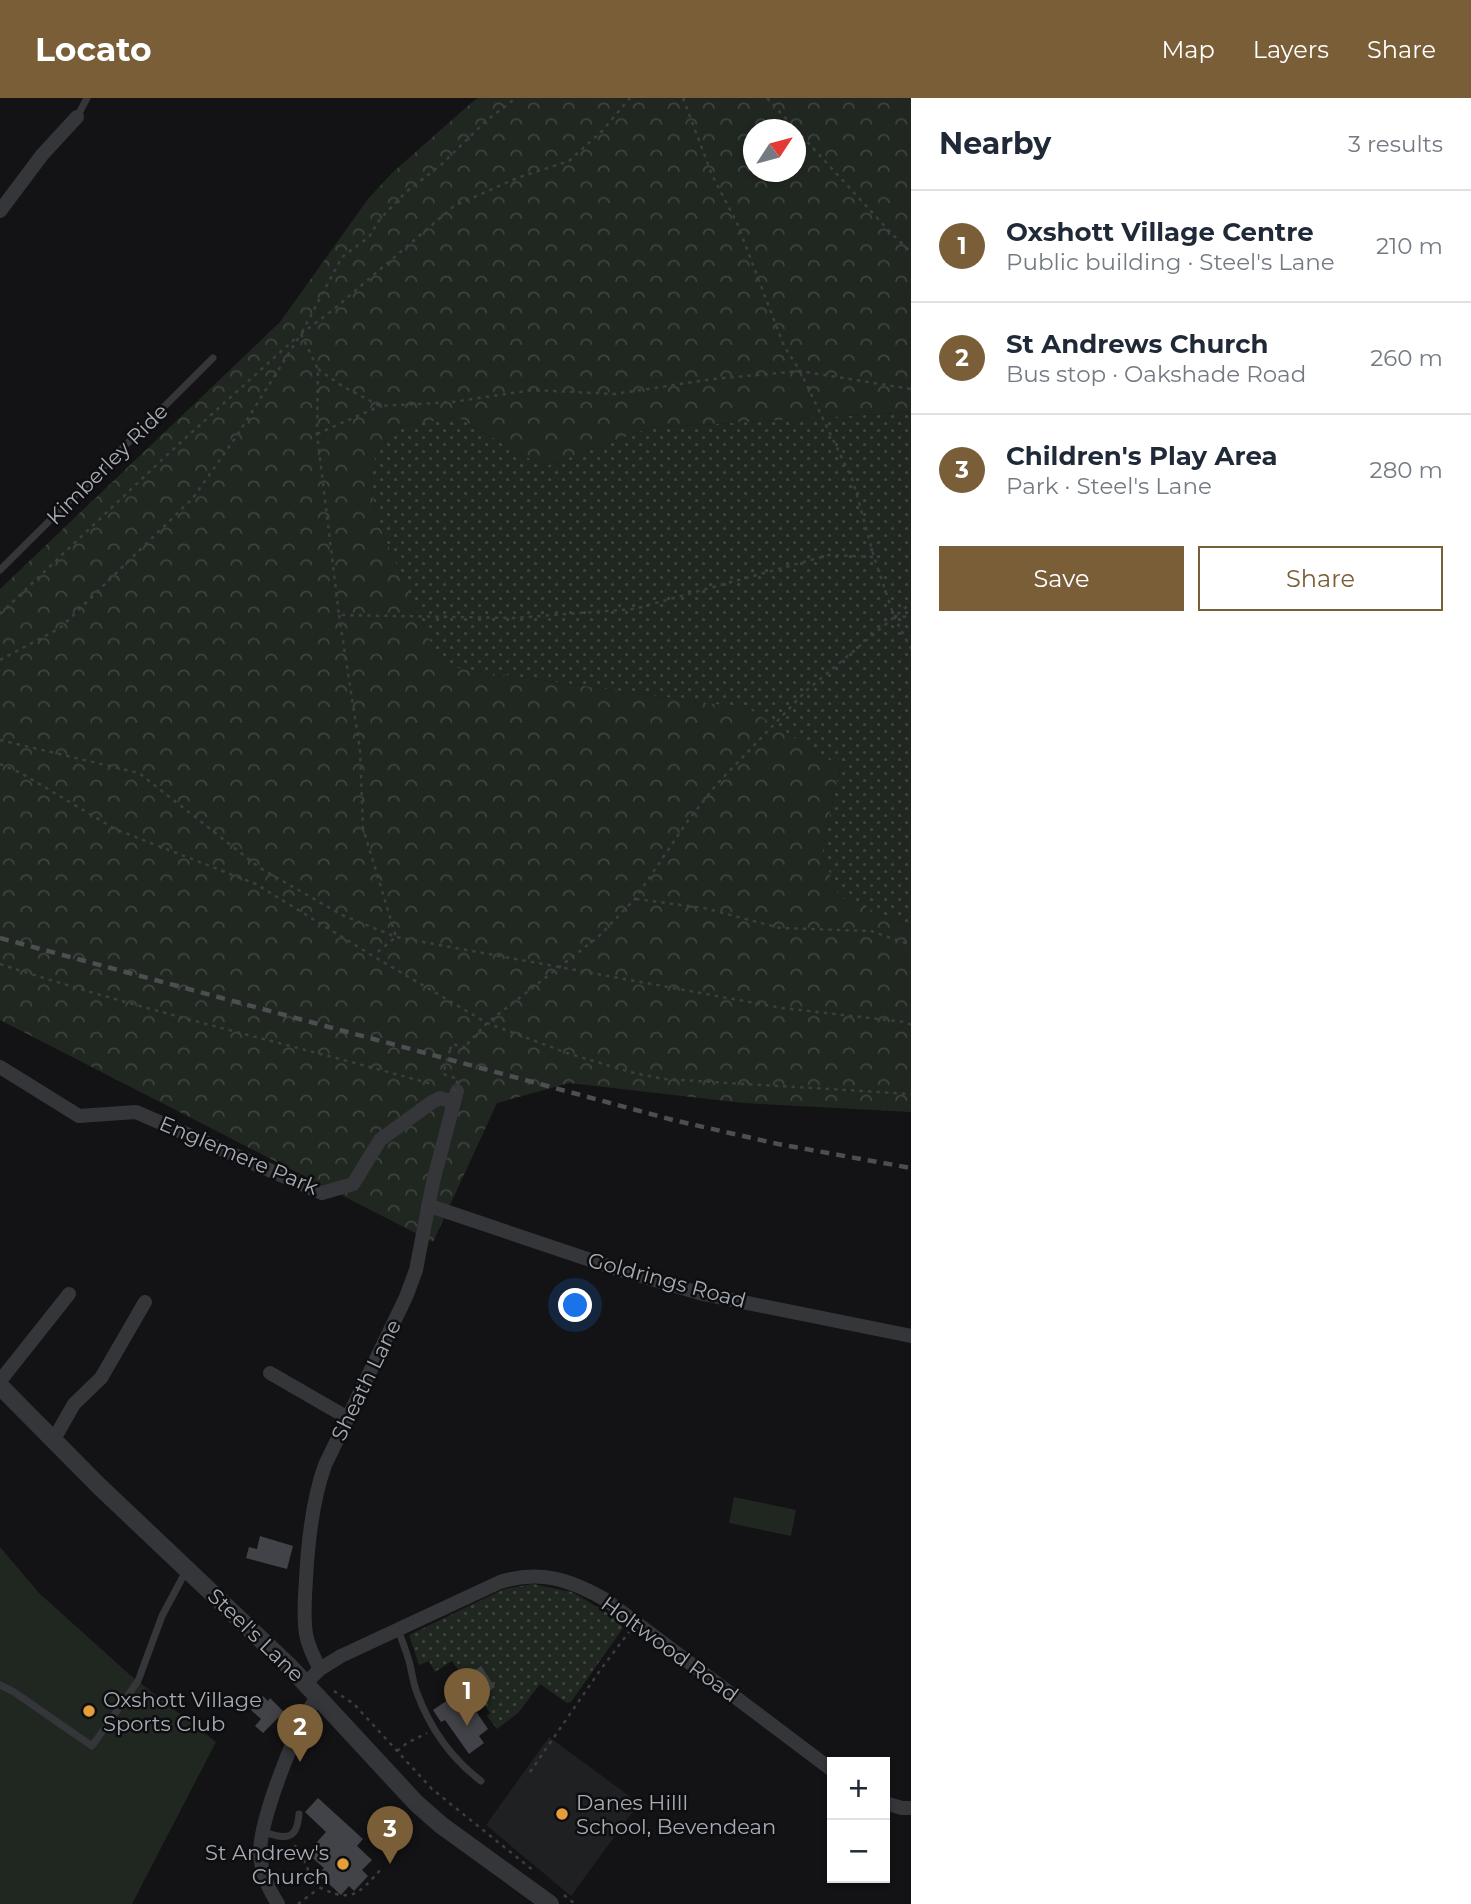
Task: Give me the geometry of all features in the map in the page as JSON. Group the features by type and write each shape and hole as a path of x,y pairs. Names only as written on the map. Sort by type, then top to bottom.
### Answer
{"street":[{"path":"0,211 42,155 77,117"},
{"name":"Englemere Park","path":"0,1067 79,1116 136,1112 322,1193 353,1184 380,1140 432,1102 453,1093"},
{"name":"Sheath Lane","path":"320,1669 310,1650 304,1610 307,1561 318,1483 406,1297 416,1270 453,1093"},
{"name":"Goldrings Road","path":"428,1206 617,1269 703,1294 911,1336"},
{"path":"0,1383 69,1294"},
{"path":"54,1439 74,1404 101,1378 145,1302"},
{"path":"270,1373 348,1418"},
{"name":"Steel's Lane","path":"0,1383 99,1486 320,1690 416,1803 441,1825 555,1898"},
{"name":"Holtwood Road","path":"278,1904 262,1871 260,1852 263,1832 273,1795 310,1706 320,1690 320,1669 398,1629 500,1582 518,1577 541,1576 562,1580 607,1600 827,1766"},
{"path":"890,1804 911,1808"}],"lane":[{"path":"77,117 88,98"},
{"name":"Kimberley Ride","path":"0,570 214,358"},
{"path":"0,1685 15,1692 92,1745 138,1681 162,1616 187,1568"},
{"path":"398,1629 409,1660 416,1693 430,1721 450,1752 481,1781"},
{"path":"263,1832 282,1838 290,1836 298,1827 299,1814"}],"path":[{"path":"0,660 60,628 193,498 239,434 301,334 342,257 369,237 380,219 406,192 434,171 487,120 516,98"},
{"path":"0,614 168,454 301,334 454,206 517,178 569,161 602,131 630,98"},
{"path":"683,98 712,175 737,223 784,346 800,371 853,481 894,616 911,649"},
{"path":"767,98 911,252"},
{"path":"301,334 318,369 317,434 339,614 360,750 363,828 396,937"},
{"path":"318,369 342,386 380,406"},
{"path":"317,434 380,406 453,402 534,390 615,394 713,379 800,371 911,388"},
{"path":"339,614 514,618 634,609 830,555 874,557"},
{"path":"453,1093 458,1079 443,1074 452,1044 467,1048 468,1043 487,1023 598,937 635,899 687,822 716,785 807,690 911,603"},
{"path":"894,616 911,617"},
{"path":"0,740 139,773 260,868 342,915 396,937 782,1008 911,1024"},
{"path":"0,764 21,773 116,829 256,884 487,1023 567,1053 663,1079 911,1094"},
{"path":"635,899 704,908 780,928 871,931 911,945"},
{"path":"373,956 396,937"},
{"path":"0,964 41,978 292,1048 435,1085"},
{"path":"530,1772 636,1622"},
{"path":"320,1690 354,1704 432,1788 534,1871"},
{"path":"397,1751 429,1732 430,1721"},
{"path":"290,1836 307,1866 311,1883 336,1899 348,1900 357,1896 383,1867"},
{"path":"298,1904 318,1889"},
{"path":"555,1898 575,1904"}],"shaded area":[{"name":"Danes Hilll School, Bevendean","path":"549,1737 639,1803 571,1896 486,1825"}],"green space":[{"path":"478,98 911,98 911,412 649,428 544,467 457,417 392,428 370,467 376,518 441,666 749,709 840,767 822,853 839,897 911,926 911,1112 744,1103 569,1083 497,1103 433,1242 0,1020 0,589 280,322 368,199 392,173"},
{"path":"911,412 911,926 839,897 822,853 840,767 749,709 441,666 376,518 370,467 392,428 457,417 544,467 649,428"},
{"path":"734,1497 796,1510 791,1536 729,1523"},
{"name":"Oxshott Village Sports Club","path":"0,1547 39,1593 130,1675 216,1742 132,1904 0,1904"},
{"path":"533,1584 572,1592 614,1617 623,1628 571,1702 567,1703 540,1684 518,1713 497,1729 487,1716 490,1713 452,1661 435,1672 429,1661 419,1665 409,1635 504,1589"}],"building":[{"path":"260,1536 293,1546 287,1569 246,1558 249,1547 257,1549"},
{"path":"481,1666 495,1687 471,1704 488,1729 479,1736 484,1743 469,1754 445,1720 441,1722 433,1710 452,1697 444,1686 461,1674 464,1678"},
{"path":"263,1696 268,1701 270,1698 284,1712 263,1733 255,1726 261,1719 251,1710"},
{"name":"St Andrew's Church","path":"318,1798 363,1839 357,1846 372,1860 362,1870 368,1876 354,1891 349,1886 341,1895 318,1874 324,1868 307,1853 326,1832 305,1812"}],"railway":[{"path":"0,938 673,1120 778,1144 911,1168"}],"place":[{"name":"Oxshott Village Sports Club","path":"89,1711"},
{"name":"Oxshott Village Centre","path":"467,1726"},
{"name":"St Andrews Church","path":"300,1762"},
{"name":"Danes Hilll School, Bevendean","path":"562,1814"},
{"name":"St Andrew's Church","path":"343,1864"},
{"name":"Children's Play Area","path":"390,1864"}]}
